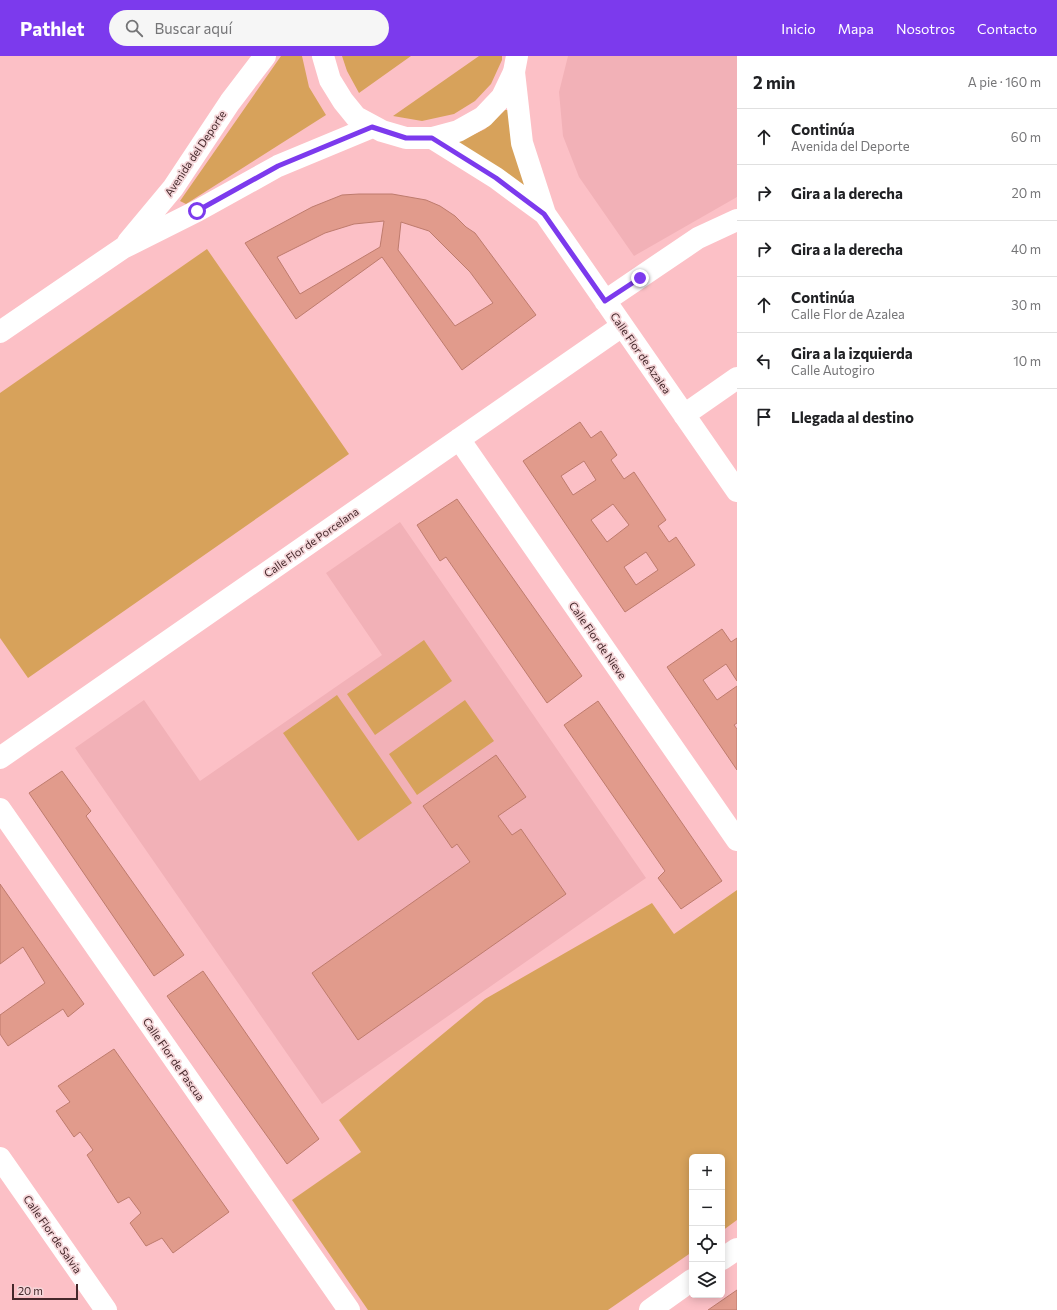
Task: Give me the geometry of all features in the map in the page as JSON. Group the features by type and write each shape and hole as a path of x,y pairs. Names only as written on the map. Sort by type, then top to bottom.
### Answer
{"street":[{"name":"Avenida del Deporte","path":"123,248 173,188 230,102 265,56"},
{"path":"323,56 330,80 343,101 356,117 372,127 406,138 432,138 458,131 482,117 502,97 516,64"},
{"path":"516,64 522,143 544,214"},
{"name":"Avenida del Deporte","path":"0,332 123,248 197,211 278,166 372,127"},
{"path":"432,138 496,178 544,214"},
{"name":"Calle Flor de Azalea","path":"544,214 737,492"},
{"path":"605,301 698,238 737,220"},
{"name":"Calle Flor de Porcelana","path":"0,758 622,326"},
{"path":"684,415 737,378"},
{"name":"Calle Flor de Nieve","path":"459,439 737,840"},
{"name":"Calle Flor de Pascua","path":"0,809 348,1310"},
{"name":"Calle Flor de Salvia","path":"0,1158 106,1310"},
{"path":"725,1257 737,1249"},
{"path":"650,1310 689,1282"}],"shaded area":[{"path":"281,56 302,56 309,87 326,115 186,204 180,201"},
{"path":"342,56 411,56 359,93 347,71"},
{"path":"479,56 502,56 502,60 491,84 475,101 454,114 422,121 393,116"},
{"path":"568,56 737,56 737,197 634,256 579,177 563,136 559,92"},
{"path":"505,110 508,110 528,188 458,142 485,129"},
{"path":"207,249 349,454 28,678 0,638 0,393"},
{"path":"400,522 646,878 322,1104 75,748 144,700 200,781 382,655 326,573"},
{"path":"424,640 452,681 375,735 347,694"},
{"path":"337,695 412,803 358,841 283,733"},
{"path":"465,700 494,741 417,795 389,754"},
{"path":"737,890 737,1220 725,1229 725,1154 689,1154 689,1254 608,1310 368,1310 292,1200 361,1152 339,1120 485,999 652,903 674,934"}],"building":[{"path":"392,194 426,200 440,206 455,216 466,227 475,233 536,315 462,370 382,257 296,319 245,243 312,207 342,195","holes":["384,221 380,247 300,294 277,257 325,233 354,224","401,222 429,231 470,272 493,303 455,326 398,250"]},
{"path":"580,422 591,438 601,431 617,455 611,460 624,479 634,472 666,520 658,526 669,542 676,537 695,565 625,612 523,461","holes":["584,461 596,480 573,495 561,476","613,504 629,525 607,542 591,520","646,552 658,570 636,585 624,567"]},
{"path":"457,499 582,676 547,703 446,557 440,561 417,525"},
{"path":"722,629 731,642 737,638 737,681 726,664 703,680 717,700 737,686 737,723 734,725 737,729 737,770 667,667"},
{"path":"598,701 722,881 681,909 658,878 665,871 564,725"},
{"path":"496,755 526,797 498,816 512,835 521,829 566,894 358,1040 312,973 470,862 457,844 452,848 423,806"},
{"path":"62,771 91,811 86,816 184,955 154,976 29,793"},
{"path":"0,884 84,1004 68,1017 63,1009 8,1046 0,1034 0,1015 45,983 23,947 0,964"},
{"path":"203,971 319,1139 287,1164 167,996"},
{"path":"114,1049 229,1212 173,1253 162,1238 146,1246 130,1223 141,1213 129,1197 118,1203 87,1155 93,1150 80,1132 74,1137 56,1111 70,1102 58,1086"},
{"path":"737,1290 737,1310 708,1310"}],"route":[{"path":"197,211 278,166 372,127 406,138 432,138 496,178 544,214 605,301 640,278"}]}
